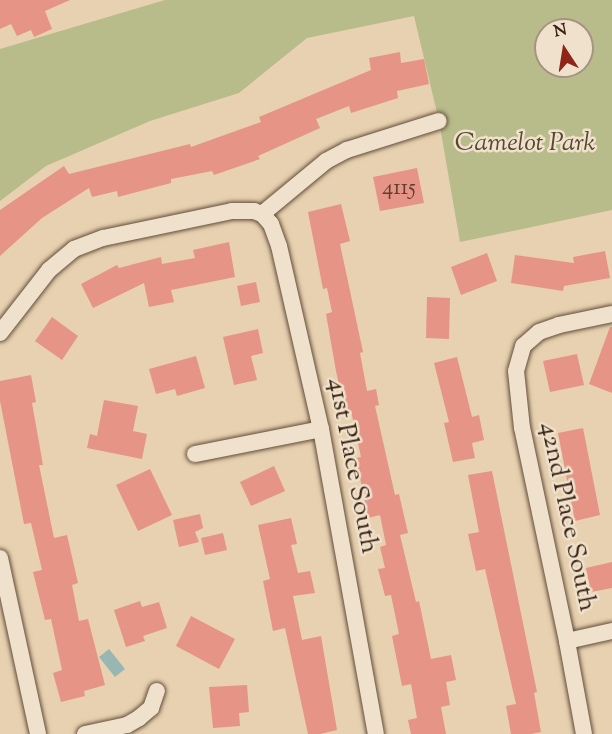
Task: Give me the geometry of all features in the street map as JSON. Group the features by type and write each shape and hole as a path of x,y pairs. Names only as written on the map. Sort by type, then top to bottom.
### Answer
{"street":[{"path":"0,333 49,270 74,249 103,238 232,211 254,210 262,214 326,161 347,150 439,121"},
{"name":"41st Place South","path":"262,214 271,224 279,246 321,429 376,734"},
{"name":"42nd Place South","path":"584,734 519,413 516,371 523,346 538,332 612,314"},
{"path":"195,454 321,429"},
{"path":"0,558 38,734"},
{"path":"567,641 612,631"},
{"path":"85,734 127,725 139,718 151,708 157,692"}],"green space":[{"name":"Camelot Park","path":"165,0 612,0 612,210 460,242 439,121 414,16 307,38 239,93 150,121 46,166 0,201 0,49"}],"water":[{"path":"109,649 125,669 115,677 99,657"}],"building":[{"path":"0,0 70,0 45,11 52,29 34,37 31,30 17,36 11,24 0,29"},
{"path":"400,52 401,63 424,59 429,84 397,91 398,98 351,113 349,106 316,119 320,128 258,156 260,159 214,175 212,171 171,179 171,183 118,197 117,191 92,197 89,188 42,218 0,256 0,210 64,166 69,174 190,144 191,147 261,122 259,117 371,70 369,58"},
{"path":"417,168 424,203 380,211 373,177"},
{"path":"341,204 350,241 340,244 363,352 360,353 367,391 376,389 379,405 375,406 395,495 399,494 408,533 400,535 416,602 419,601 431,659 451,655 456,680 446,682 450,705 441,707 446,734 411,734 408,720 417,718 411,684 402,686 392,636 399,634 391,595 385,596 378,569 385,568 380,547 386,545 380,515 368,518 356,458 361,457 351,411 345,412 336,371 326,314 332,312 327,288 323,289 308,212"},
{"path":"229,242 235,277 171,290 174,302 149,307 144,283 93,308 81,284 117,265 119,268 161,257 162,264 195,258 193,250"},
{"path":"605,251 610,278 564,286 563,291 511,283 515,255 574,263 573,257"},
{"path":"487,253 497,281 461,295 451,267"},
{"path":"256,282 260,302 241,306 237,286"},
{"path":"427,297 450,298 449,339 426,338"},
{"path":"52,317 78,336 62,360 35,341"},
{"path":"610,327 612,327 612,393 589,384"},
{"path":"258,329 263,353 251,356 257,380 234,385 223,337"},
{"path":"577,354 584,385 550,392 543,361"},
{"path":"196,356 205,388 177,396 175,389 156,394 149,369"},
{"path":"457,357 472,417 479,415 484,440 472,443 475,458 453,462 444,423 449,422 434,363"},
{"path":"31,375 36,402 32,403 43,465 39,465 54,538 67,535 78,583 72,585 79,621 88,619 105,685 84,691 85,696 61,702 53,673 62,670 51,619 45,620 33,572 42,570 31,523 24,524 0,401 0,381"},
{"path":"104,400 138,406 133,431 147,434 142,459 87,448 90,434 97,436"},
{"path":"583,428 600,515 575,521 558,433"},
{"path":"274,466 285,491 251,506 240,482"},
{"path":"150,469 172,515 138,531 116,485"},
{"path":"492,471 537,692 534,693 541,732 531,734 511,734 506,706 516,704 485,569 476,571 468,534 479,532 468,475"},
{"path":"200,514 203,528 195,532 199,542 179,547 173,520"},
{"path":"291,518 297,544 291,545 298,573 310,571 315,593 293,596 302,640 321,636 337,730 320,734 308,734 285,628 273,631 263,581 270,579 258,525"},
{"path":"223,533 227,550 205,555 201,538"},
{"path":"612,562 612,588 591,592 586,568"},
{"path":"140,601 142,607 159,602 167,628 143,636 145,641 126,647 114,610"},
{"path":"191,616 235,639 219,669 176,646"},
{"path":"247,685 249,712 239,713 240,726 213,728 209,687"}]}
